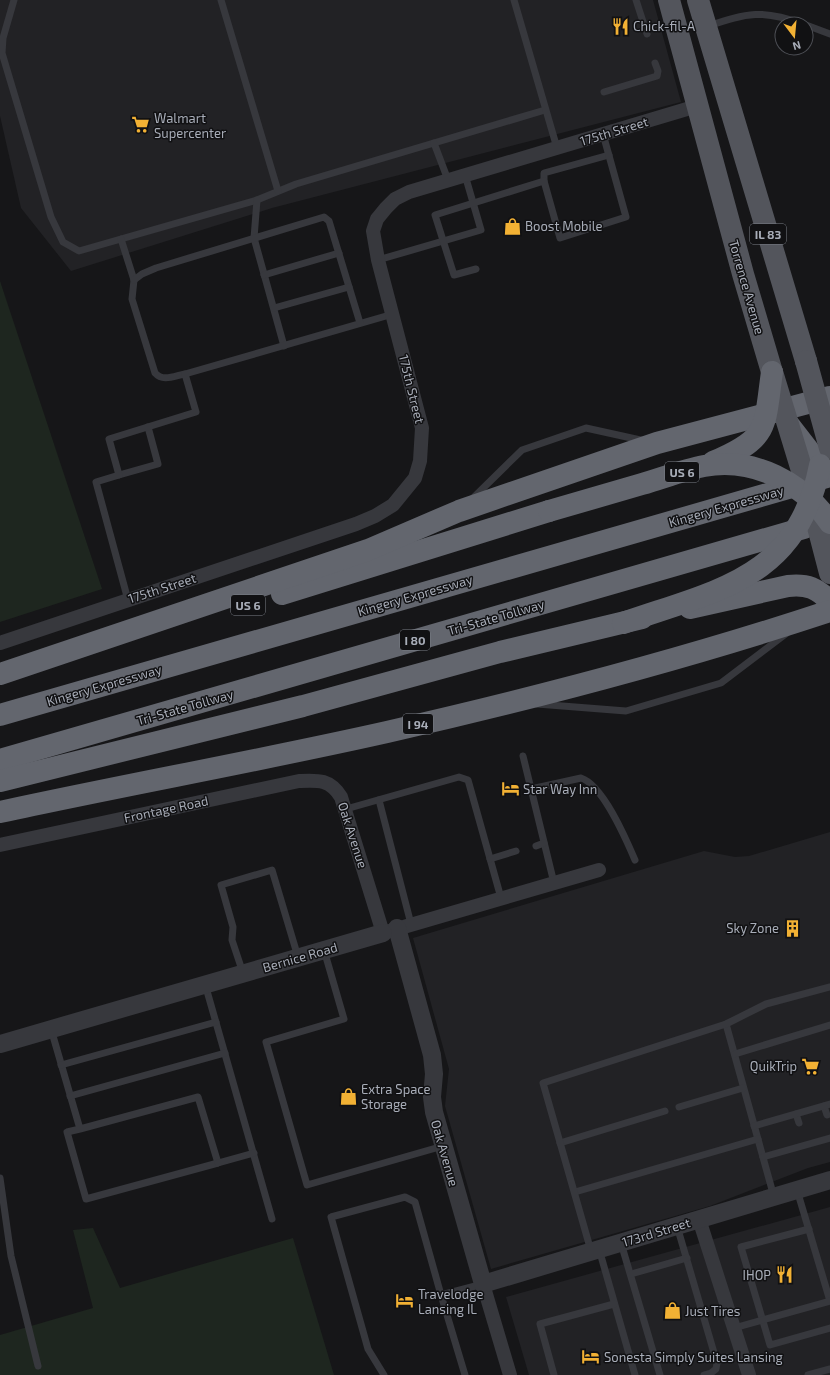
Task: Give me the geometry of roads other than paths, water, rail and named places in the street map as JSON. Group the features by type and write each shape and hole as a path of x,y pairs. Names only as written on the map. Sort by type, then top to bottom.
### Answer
{"highway":[{"path":"806,361 830,393"},
{"path":"704,466 744,448 758,435 765,419 772,372"},
{"path":"0,674 368,550 459,511 657,443 826,405 828,467 788,541 765,564 732,584 623,623"},
{"path":"787,423 828,467"},
{"name":"US 6","path":"0,682 549,511 704,466 731,465 762,470 789,483 811,500 830,522"},
{"name":"Kingery Expressway","path":"0,715 828,467"},
{"name":"Tri-State Tollway","path":"0,760 830,522"},
{"path":"0,781 303,706 500,652 788,586 808,586 821,593 830,602"},
{"name":"I 94","path":"0,812 387,732 511,702 639,668 830,611"}],"main road":[{"name":"Torrence Avenue","path":"669,0 743,274 811,500 830,574"},
{"name":"IL 83","path":"698,0 806,361 826,405"}],"street":[{"name":"175th Street","path":"0,642 356,524 375,516 393,505 415,478 420,461 422,428 378,260 373,231 377,219 396,199 409,192 697,106"},
{"name":"Frontage Road","path":"0,845 299,781 319,780 332,785"},
{"name":"Oak Avenue","path":"332,785 341,797 397,929 432,1055 434,1074 432,1097 434,1112 510,1375"},
{"name":"Bernice Road","path":"0,1044 599,870"},
{"name":"173rd Street","path":"483,1284 830,1180"},
{"path":"699,1219 749,1375"}],"lane":[{"path":"14,0 3,38 2,53 51,217 63,242 79,251 257,200 278,191 545,110"},
{"path":"221,0 278,191"},
{"path":"514,0 557,148"},
{"path":"636,0 646,34"},
{"path":"706,27 741,15 762,13 774,16"},
{"path":"814,28 830,34"},
{"path":"604,92 657,76 658,72 655,63"},
{"path":"603,134 609,155 626,217 560,238 544,181 544,173 609,155"},
{"path":"434,143 448,180"},
{"path":"378,260 481,230 465,175"},
{"path":"476,268 454,275 435,215 544,181"},
{"path":"257,200 254,238 284,346"},
{"path":"134,280 142,274 156,268 324,217 329,221 360,322"},
{"path":"121,239 134,280 132,299 155,373 159,377 165,379 284,346 360,322 393,314"},
{"path":"264,275 339,253"},
{"path":"274,308 349,287"},
{"path":"119,475 109,439 196,412 185,374"},
{"path":"128,600 96,482 158,464 148,427"},
{"path":"459,511 522,450 586,428 657,443"},
{"path":"511,702 626,711 721,683 806,619"},
{"path":"523,756 554,882"},
{"path":"346,809 459,776 468,780 500,898"},
{"path":"531,789 581,778 589,780 617,820 635,860"},
{"path":"379,800 397,929"},
{"path":"536,846 544,843"},
{"path":"490,859 516,851"},
{"path":"243,973 232,940 233,927 220,885 272,870 298,957"},
{"path":"324,950 344,1019 266,1042 307,1185 443,1146"},
{"path":"205,984 272,1219"},
{"path":"635,1375 614,1304 574,1192 543,1083 726,1024 766,1004 830,987"},
{"path":"61,1065 216,1022"},
{"path":"726,1024 774,1197"},
{"path":"735,1054 830,1025"},
{"path":"51,1029 80,1129"},
{"path":"70,1096 225,1053"},
{"path":"679,1107 743,1088"},
{"path":"218,1163 198,1097 67,1132 86,1199 218,1163 254,1153"},
{"path":"754,1126 827,1105 827,1115"},
{"path":"810,1110 812,1118"},
{"path":"560,1143 664,1112"},
{"path":"796,1114 799,1123"},
{"path":"783,1118 786,1126"},
{"path":"763,1157 791,1145 818,1137 830,1138"},
{"path":"574,1192 758,1139"},
{"path":"0,1178 2,1204 11,1256 38,1366"},
{"path":"734,1328 830,1301 797,1190"},
{"path":"384,1375 368,1349 331,1217 405,1197 415,1202 465,1375"},
{"path":"677,1226 716,1364 716,1369 711,1373 704,1375"},
{"path":"809,1229 741,1247 770,1345 830,1328"},
{"path":"621,1242 660,1375"},
{"path":"631,1274 687,1258"},
{"path":"441,1295 483,1284"},
{"path":"554,1375 540,1324 614,1304"},
{"path":"808,1375 830,1369"}],"place":[{"name":"Chick-fil-A","path":"620,26"},
{"name":"Walmart Supercenter","path":"141,125"},
{"name":"Boost Mobile","path":"512,226"},
{"name":"Star Way Inn","path":"510,789"},
{"name":"Sky Zone","path":"792,928"},
{"name":"QuikTrip","path":"810,1066"},
{"name":"Extra Space Storage","path":"348,1096"},
{"name":"IHOP","path":"784,1275"},
{"name":"Travelodge Lansing IL","path":"405,1301"},
{"name":"Just Tires","path":"672,1311"},
{"name":"Sonesta Simply Suites Lansing","path":"591,1357"}]}
